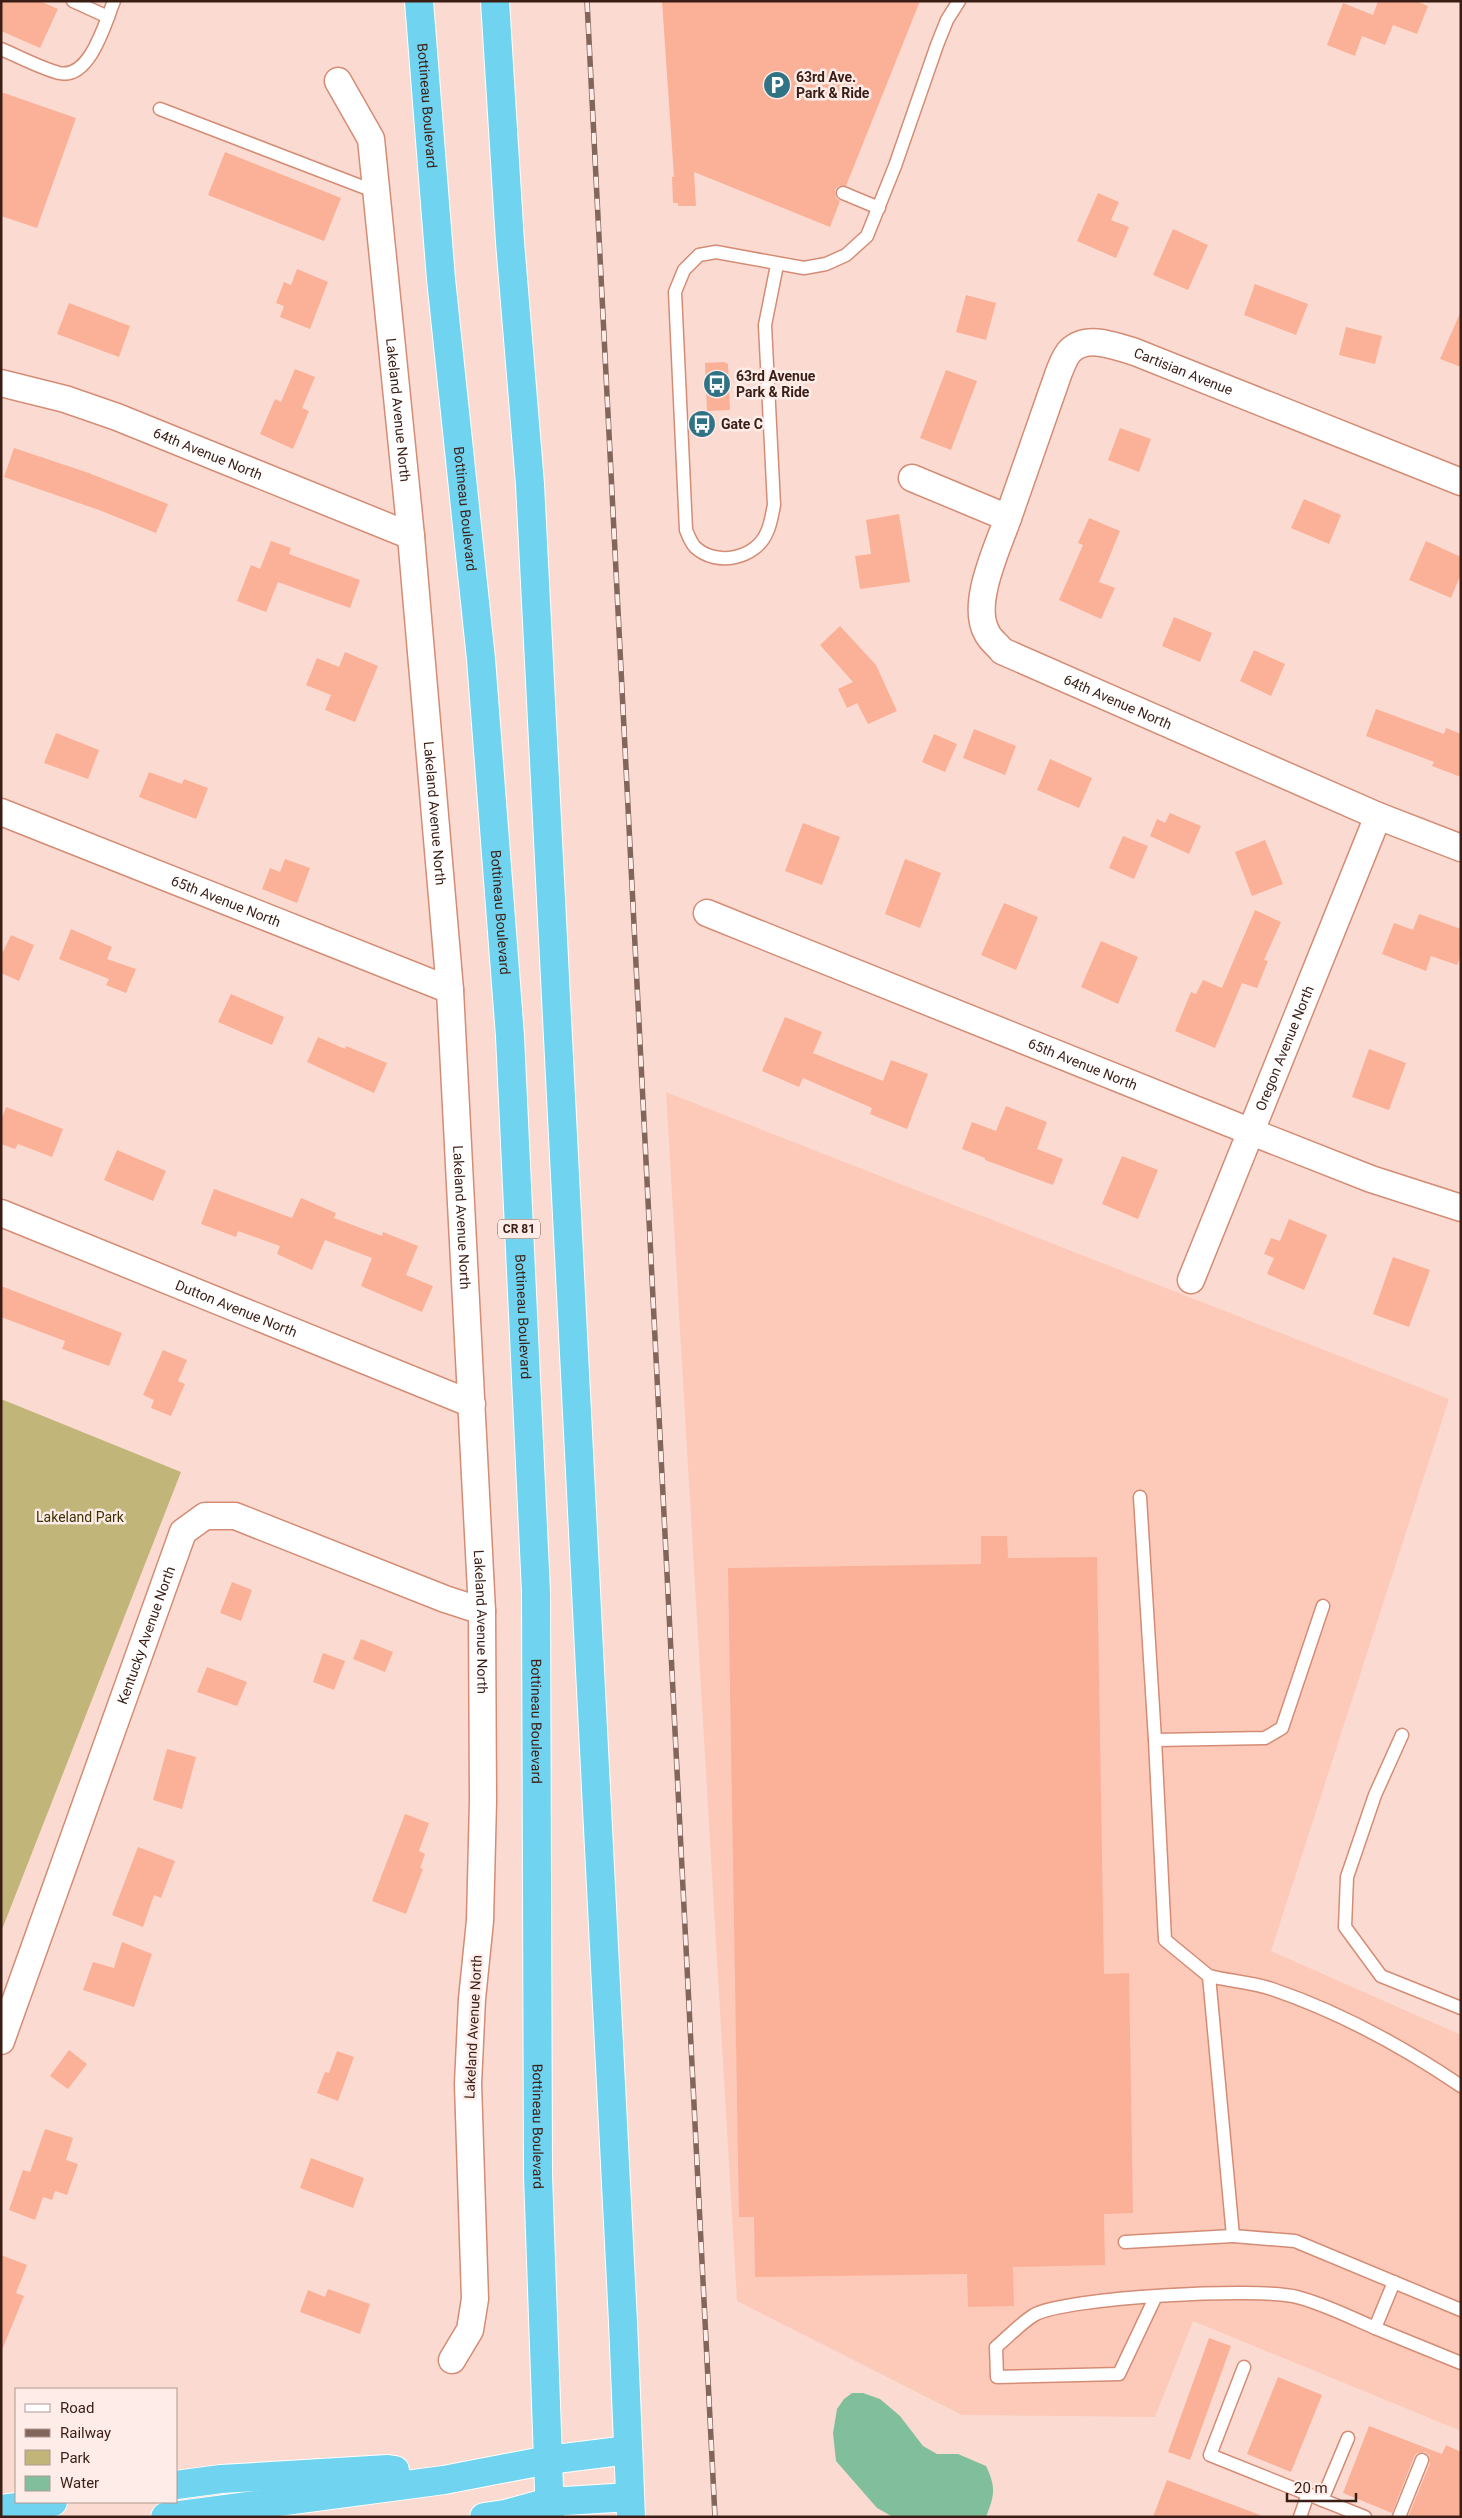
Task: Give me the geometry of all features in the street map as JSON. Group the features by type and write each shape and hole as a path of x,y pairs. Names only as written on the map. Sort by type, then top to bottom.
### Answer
{"highway":[{"name":"Bottineau Boulevard","path":"419,1 442,288 481,659 510,1036 536,1592 537,2107 550,2509"},
{"path":"484,2517 550,2509 630,2507 623,2322 530,484 510,242 495,1"},
{"path":"165,2517 444,2480 548,2460 628,2450"},
{"path":"178,2485 221,2479 388,2469 444,2480"},
{"path":"1,2510 46,2503"}],"street":[{"name":"Lakeland Avenue North","path":"338,81 371,139 411,536 450,990 472,1404 482,1611 483,1801 480,1921 472,1998 468,2084 475,2299 470,2330 452,2360"},
{"name":"Cartisian Avenue","path":"1008,518 1059,372 1068,352 1079,343 1108,343 1135,352 1461,482"},
{"name":"64th Avenue North","path":"1,383 65,399 117,417 411,536"},
{"path":"912,478 1008,518"},
{"name":"64th Avenue North","path":"1008,518 984,591 982,614 987,633 1002,651 1378,816 1461,848"},
{"name":"65th Avenue North","path":"1,812 450,990"},
{"name":"Oregon Avenue North","path":"1191,1280 1249,1131 1378,816"},
{"name":"65th Avenue North","path":"707,913 1371,1179 1461,1208"},
{"name":"Dutton Avenue North","path":"1,1213 472,1404"},
{"name":"Kentucky Avenue North","path":"1,2041 183,1532 205,1516 235,1516 444,1599 482,1611"}],"lane":[{"path":"73,1 108,18"},
{"path":"1,49 61,74 78,71 92,54 114,1"},
{"path":"777,265 765,325 774,505 767,533 753,550 729,559 708,556 694,547 686,530 675,292 684,270 699,255 716,252 777,265 804,268 826,264 846,255 868,236 936,45 958,1"},
{"path":"160,109 376,192"},
{"path":"843,193 879,208"},
{"path":"1140,1497 1165,1940 1210,1976 1270,1988 1348,2019 1412,2053 1461,2086"},
{"path":"1155,1740 1265,1738 1282,1728 1323,1606"},
{"path":"1402,1735 1376,1796 1347,1877 1344,1928 1381,1976 1461,2008"},
{"path":"1210,1976 1233,2236"},
{"path":"1125,2242 1233,2236 1295,2241 1461,2310"},
{"path":"1375,2328 1394,2282"},
{"path":"1155,2298 1119,2374 997,2377 996,2347 1034,2315 1063,2305 1155,2298 1252,2292 1296,2296 1461,2363"},
{"path":"1244,2367 1210,2455 1365,2517"},
{"path":"1322,2500 1348,2438"},
{"path":"1399,2517 1422,2460"},
{"path":"1300,2517 1308,2494"}],"shaded area":[{"path":"666,1092 1449,1399 1271,1951 1461,2035 1461,2431 1193,2321 1155,2417 962,2415 737,2301"}],"green space":[{"name":"Lakeland Park","path":"1,1399 181,1472 1,1932"}],"water":[{"path":"852,2393 863,2393 880,2399 900,2416 923,2446 937,2454 958,2454 986,2466 993,2486 993,2497 986,2517 893,2517 877,2508 836,2461 833,2433 837,2409 844,2399"}],"building":[{"path":"1,1 40,1 58,9 40,48 1,31"},
{"name":"63rd Ave. Park & Ride","path":"662,1 920,1 846,186 838,186 835,190 836,198 840,201 830,227 694,172 696,206 678,206 678,203 673,203 672,177 674,177"},
{"path":"1378,1 1416,1 1428,6 1417,34 1393,25 1385,45 1362,36 1355,56 1327,45 1343,3 1373,15"},
{"path":"1,92 76,118 37,228 1,216"},
{"path":"225,152 341,198 324,241 208,195"},
{"path":"1098,193 1119,202 1111,220 1129,227 1116,258 1077,241"},
{"path":"1173,229 1208,245 1188,290 1153,275"},
{"path":"297,269 328,282 310,329 280,317 284,306 276,303 284,282 291,285"},
{"path":"1255,284 1308,304 1296,335 1244,315"},
{"path":"966,295 996,303 986,340 956,332"},
{"path":"69,303 130,326 119,357 57,334"},
{"path":"1461,311 1461,367 1440,359"},
{"path":"1346,327 1382,336 1375,364 1339,355"},
{"name":"63rd Avenue Park & Ride","path":"724,362 728,364 730,410 707,411 705,363"},
{"path":"295,369 315,377 302,408 309,411 293,449 260,434 275,399 281,402"},
{"path":"946,370 977,381 951,450 920,438"},
{"path":"1120,428 1151,439 1139,472 1108,460"},
{"path":"14,448 86,472 168,504 156,533 99,510 4,477"},
{"path":"1304,499 1341,515 1329,544 1291,528"},
{"path":"899,514 910,582 860,589 855,556 871,554 866,520"},
{"path":"1089,518 1120,531 1099,582 1115,588 1101,619 1059,600 1083,545 1078,543"},
{"path":"271,541 291,548 289,554 360,580 350,608 278,582 266,612 237,601 251,565 260,569"},
{"path":"1426,541 1461,557 1461,574 1451,598 1409,580"},
{"path":"1174,617 1212,633 1200,662 1162,646"},
{"path":"840,626 876,665 897,711 868,724 857,703 847,708 838,689 853,682 820,645"},
{"path":"1254,650 1285,664 1271,696 1240,681"},
{"path":"345,652 378,666 355,722 325,710 331,695 306,685 317,658 339,667"},
{"path":"1376,709 1444,734 1446,728 1461,734 1461,777 1432,766 1434,762 1366,736"},
{"path":"974,729 1016,746 1005,775 963,758"},
{"path":"56,733 99,750 88,779 44,763"},
{"path":"934,734 957,744 945,772 922,762"},
{"path":"1050,759 1092,778 1079,808 1037,790"},
{"path":"149,772 182,784 184,779 208,788 196,819 139,797"},
{"path":"1170,813 1201,826 1189,854 1150,836 1157,819 1165,823"},
{"path":"803,823 840,837 822,885 785,871"},
{"path":"1123,836 1148,846 1134,879 1109,868"},
{"path":"1265,840 1283,884 1252,896 1235,852"},
{"path":"285,859 310,868 297,903 262,889 270,868 280,872"},
{"path":"905,859 941,873 920,928 885,914"},
{"path":"1004,903 1038,917 1016,970 981,955"},
{"path":"1255,910 1281,922 1264,960 1268,961 1257,988 1242,983 1215,1048 1175,1031 1191,992 1196,994 1203,980 1222,988"},
{"path":"1419,914 1461,929 1461,955 1457,965 1431,956 1426,971 1382,954 1394,923 1413,930"},
{"path":"71,929 112,947 107,959 136,969 126,993 106,985 109,979 59,959"},
{"path":"11,935 34,945 19,981 1,973 1,956"},
{"path":"1101,941 1138,957 1118,1004 1081,987"},
{"path":"231,994 284,1017 272,1045 218,1022"},
{"path":"785,1017 822,1032 813,1053 835,1062 883,1081 891,1060 928,1074 907,1129 870,1114 872,1108 803,1078 799,1087 762,1071"},
{"path":"318,1037 345,1049 346,1046 387,1063 374,1093 307,1062"},
{"path":"1369,1049 1406,1063 1389,1110 1352,1097"},
{"path":"1006,1106 1047,1122 1037,1149 1063,1159 1053,1185 985,1160 985,1158 962,1149 972,1122 996,1131"},
{"path":"6,1107 63,1129 52,1157 18,1144 15,1149 1,1144 1,1121"},
{"path":"117,1150 166,1171 153,1201 104,1180"},
{"path":"1122,1156 1158,1170 1138,1219 1102,1204"},
{"path":"214,1189 292,1218 301,1198 336,1213 334,1218 382,1236 383,1232 418,1246 406,1275 433,1286 422,1312 361,1286 372,1258 325,1240 312,1270 277,1254 280,1246 238,1231 236,1237 201,1224"},
{"path":"1289,1219 1327,1235 1304,1290 1267,1274 1274,1258 1264,1254 1271,1238 1280,1241"},
{"path":"1393,1257 1430,1270 1409,1327 1373,1314"},
{"path":"1,1286 122,1333 109,1366 62,1349 65,1341 1,1317"},
{"path":"163,1350 187,1360 178,1381 185,1384 171,1416 151,1408 154,1400 143,1395"},
{"path":"981,1536 1007,1536 1008,1558 1097,1557 1104,1974 1129,1973 1133,2213 1104,2214 1105,2265 1013,2267 1014,2306 968,2307 967,2274 755,2277 754,2217 739,2217 728,1568 981,1564"},
{"path":"232,1582 252,1590 241,1621 220,1613"},
{"path":"361,1639 393,1652 385,1672 353,1659"},
{"path":"323,1653 345,1661 334,1690 313,1682"},
{"path":"207,1667 247,1682 237,1706 197,1692"},
{"path":"167,1749 196,1757 182,1809 153,1800"},
{"path":"405,1814 429,1823 419,1851 425,1854 420,1868 423,1869 406,1914 372,1901"},
{"path":"138,1847 175,1861 161,1898 154,1895 143,1927 112,1915"},
{"path":"122,1942 152,1954 134,2007 83,1990 93,1962 114,1968"},
{"path":"69,2050 87,2064 68,2089 50,2076"},
{"path":"337,2051 354,2057 338,2101 317,2093 325,2072 329,2073"},
{"path":"45,2129 73,2138 66,2160 78,2164 67,2195 55,2191 52,2200 43,2197 35,2220 9,2210 23,2170 30,2172"},
{"path":"311,2158 364,2178 353,2208 300,2188"},
{"path":"1,2255 27,2265 16,2293 24,2296 2,2350"},
{"path":"328,2289 370,2304 360,2334 300,2312 308,2290 325,2297"},
{"path":"1209,2338 1231,2346 1190,2460 1168,2452"},
{"path":"1278,2377 1322,2395 1291,2472 1247,2454"},
{"path":"1369,2426 1442,2454 1446,2445 1461,2452 1461,2517 1408,2517 1430,2463 1429,2455 1425,2452 1417,2453 1414,2457 1392,2513 1343,2493"},
{"path":"1167,2480 1260,2515 1260,2517 1153,2517"}],"railway":[{"path":"587,1 715,2517"}],"place":[{"name":"63rd Ave. Park & Ride","path":"777,85"},
{"name":"63rd Avenue Park & Ride","path":"717,384"},
{"name":"Gate C","path":"702,424"}]}
